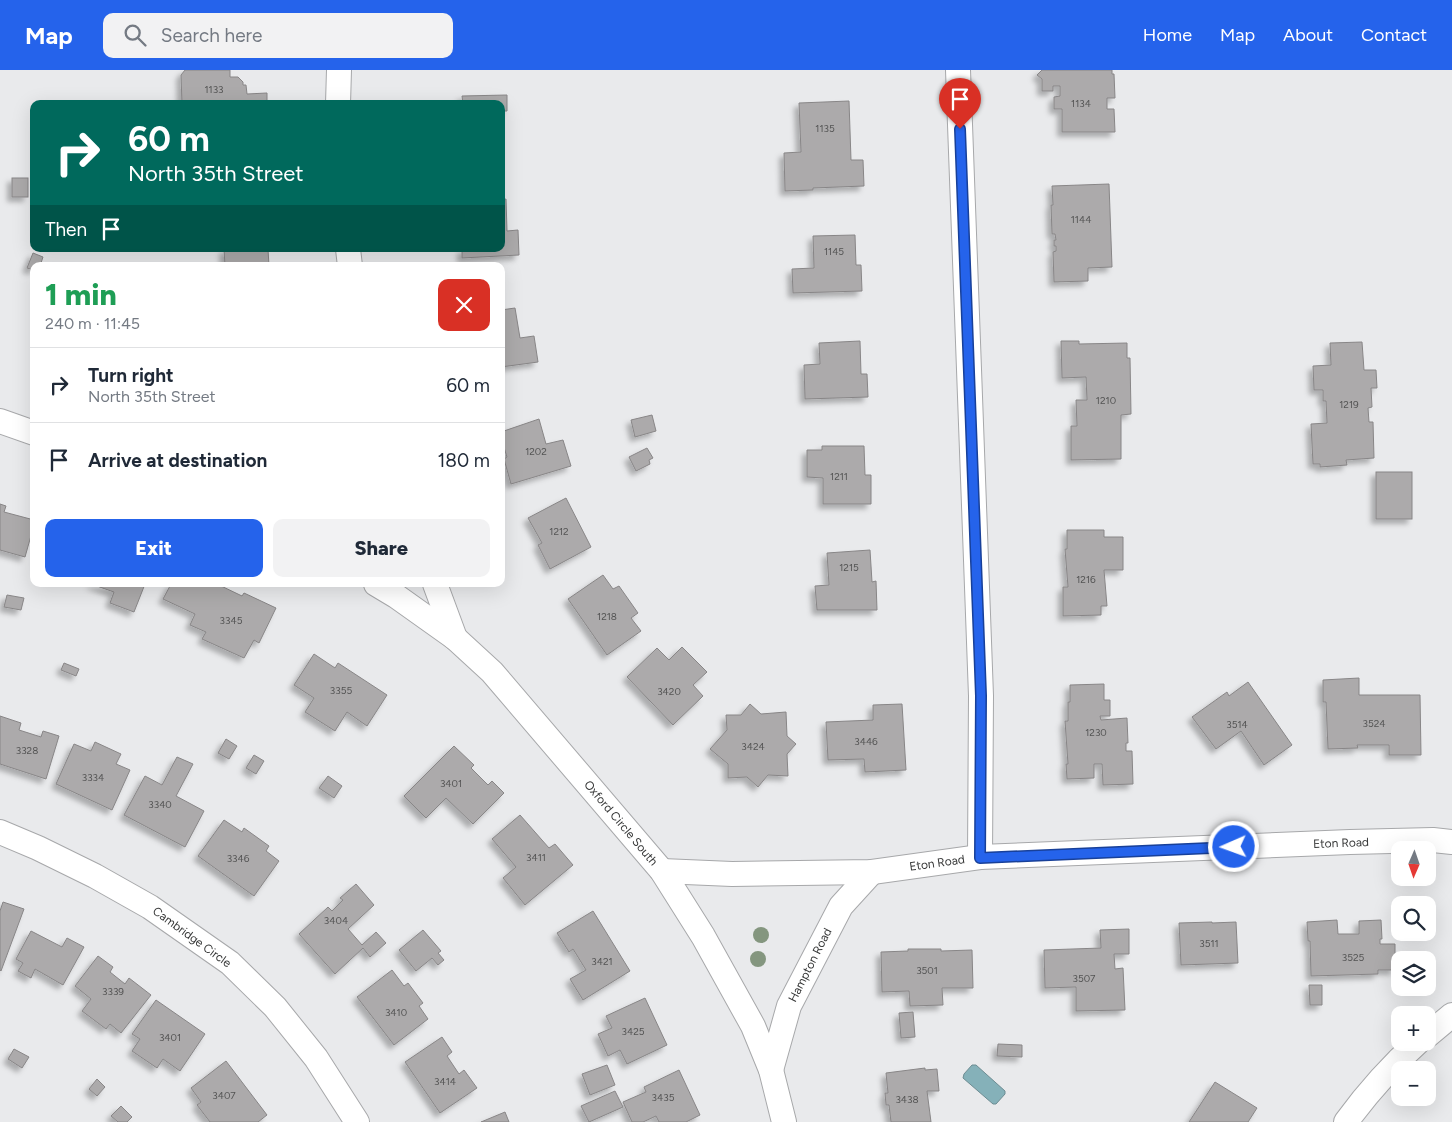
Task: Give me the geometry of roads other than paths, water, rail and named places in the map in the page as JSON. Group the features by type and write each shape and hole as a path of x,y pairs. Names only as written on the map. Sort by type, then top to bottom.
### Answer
{"street":[{"path":"338,100 339,70"},
{"path":"958,70 981,696 980,858"},
{"path":"0,421 30,431"},
{"name":"Oxford Circle South","path":"381,587 455,638 492,672 662,871 703,936 748,1018 771,1070 784,1122"},
{"path":"436,587 455,638"},
{"name":"Cambridge Circle","path":"0,832 95,876 150,907 230,964 275,1007 316,1058 357,1122"},
{"name":"Eton Road","path":"662,871 732,874 872,872 980,858 1350,842 1433,840 1452,842"},
{"name":"Hampton Road","path":"771,1070 793,998 841,906 872,872"},
{"path":"1436,1029 1452,1016"},
{"path":"1346,1122 1370,1090 1408,1051"}],"water":[{"path":"972,1065 976,1065 1005,1091 1005,1094 996,1104 993,1104 963,1078"}]}
